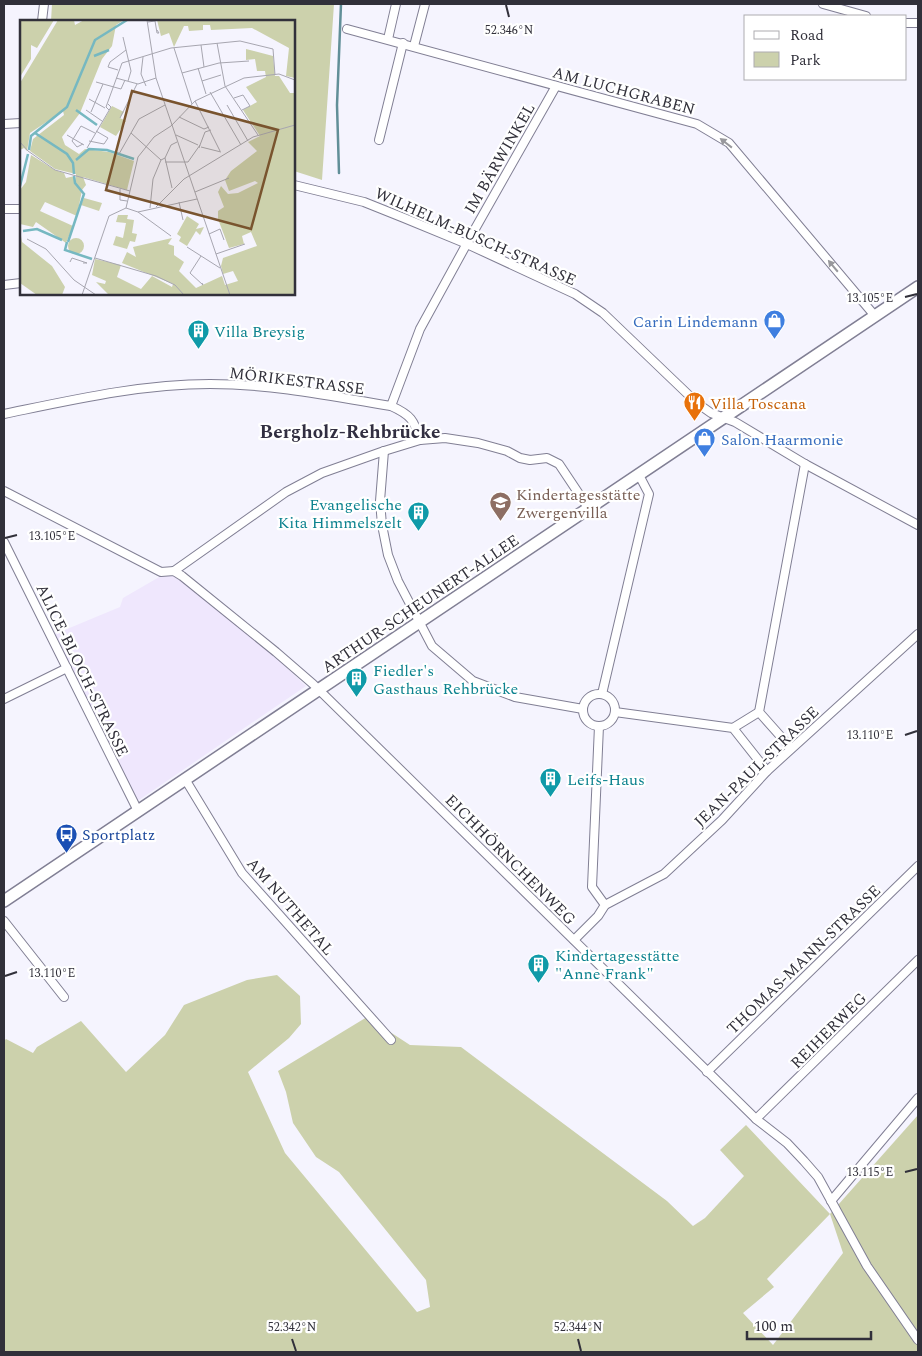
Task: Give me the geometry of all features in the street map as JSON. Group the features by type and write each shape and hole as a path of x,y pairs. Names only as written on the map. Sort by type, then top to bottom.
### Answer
{"main road":[{"name":"ARTHUR-SCHEUNERT-ALLEE","path":"4,901 918,287"}],"street":[{"path":"42,20 44,4"},
{"path":"388,40 396,4"},
{"path":"414,46 425,4"},
{"path":"823,4 862,15"},
{"name":"AM LUCHGRABEN","path":"347,29 697,124 729,143 875,316"},
{"path":"379,140 403,43"},
{"name":"IM BÄRWINKEL","path":"391,406 420,330 556,86"},
{"path":"4,124 20,123"},
{"name":"WILHELM-BUSCH-STRASSE","path":"295,185 364,202 467,244 575,294 603,313 697,403 711,414 735,422 805,464 918,526"},
{"path":"4,210 20,209"},
{"path":"4,285 20,283"},
{"name":"MÖRIKESTRASSE","path":"4,414 142,388 209,384 268,387 317,393 391,406 403,412 415,423 420,440"},
{"path":"174,571 286,492 322,473 384,450 420,440 445,438 478,443 530,460 547,458 559,464 589,509"},
{"path":"384,450 380,501 382,525 388,554 398,581 432,646 473,681 515,697 583,709"},
{"path":"615,712 733,728 759,712 805,464"},
{"path":"602,694 649,494 639,475"},
{"name":"EICHHÖRNCHENWEG","path":"4,491 161,572 174,571 182,576 269,646 319,690 707,1072 756,1119 804,1160 818,1177 867,1266 918,1340"},
{"name":"ALICE-BLOCH-STRASSE","path":"4,542 138,811"},
{"name":"JEAN-PAUL-STRASSE","path":"605,905 664,874 722,820 791,748 918,634"},
{"path":"4,699 67,668"},
{"path":"595,694 602,694 612,700 615,712 610,722 599,726 593,725 587,721 584,715 584,702 595,694"},
{"path":"759,712 791,748"},
{"path":"574,940 598,916 605,905 592,888 599,726"},
{"path":"733,728 767,771"},
{"name":"AM NUTHETAL","path":"185,779 242,873 391,1040"},
{"name":"THOMAS-MANN-STRASSE","path":"707,1072 918,866"},
{"path":"4,921 64,998"},
{"name":"REIHERWEG","path":"756,1119 918,960"},
{"path":"831,1201 918,1098"}],"shaded area":[{"path":"174,575 273,655 306,686 136,802 55,634 120,607 123,598 161,576"}],"green space":[{"path":"52,4 334,4 322,180 295,171 295,20 51,20"},
{"path":"277,975 300,996 301,1024 289,1038 248,1072 285,1153 417,1312 430,1307 426,1280 339,1172 316,1157 293,1123 286,1092 278,1071 367,1017 410,1045 461,1047 667,1201 693,1226 705,1218 744,1176 720,1150 746,1125 830,1214 918,1115 918,1352 4,1352 4,1041 6,1039 33,1053 37,1047 81,1021 126,1072 165,1035 184,1005 247,980","holes":["830,1214 843,1253 773,1345 743,1313 774,1287 767,1279"]}],"waterway":[{"path":"339,173 337,105 341,4"}],"place":[{"name":"Carin Lindemann","path":"774,340"},
{"name":"Villa Breysig","path":"198,350"},
{"name":"Villa Toscana","path":"694,422"},
{"name":"Salon Haarmonie","path":"705,458"},
{"name":"Kindertagesstätte Zwergenvilla","path":"500,522"},
{"name":"Evangelische Kita Himmelszelt","path":"418,532"},
{"name":"Fiedler's Gasthaus Rehbrücke","path":"357,698"},
{"name":"Leifs-Haus","path":"551,798"},
{"name":"Sportplatz","path":"66,853"},
{"name":"Kindertagesstätte \"Anne Frank\"","path":"539,983"}],"district":[{"name":"Bergholz-Rehbrücke","path":"350,431"}]}
